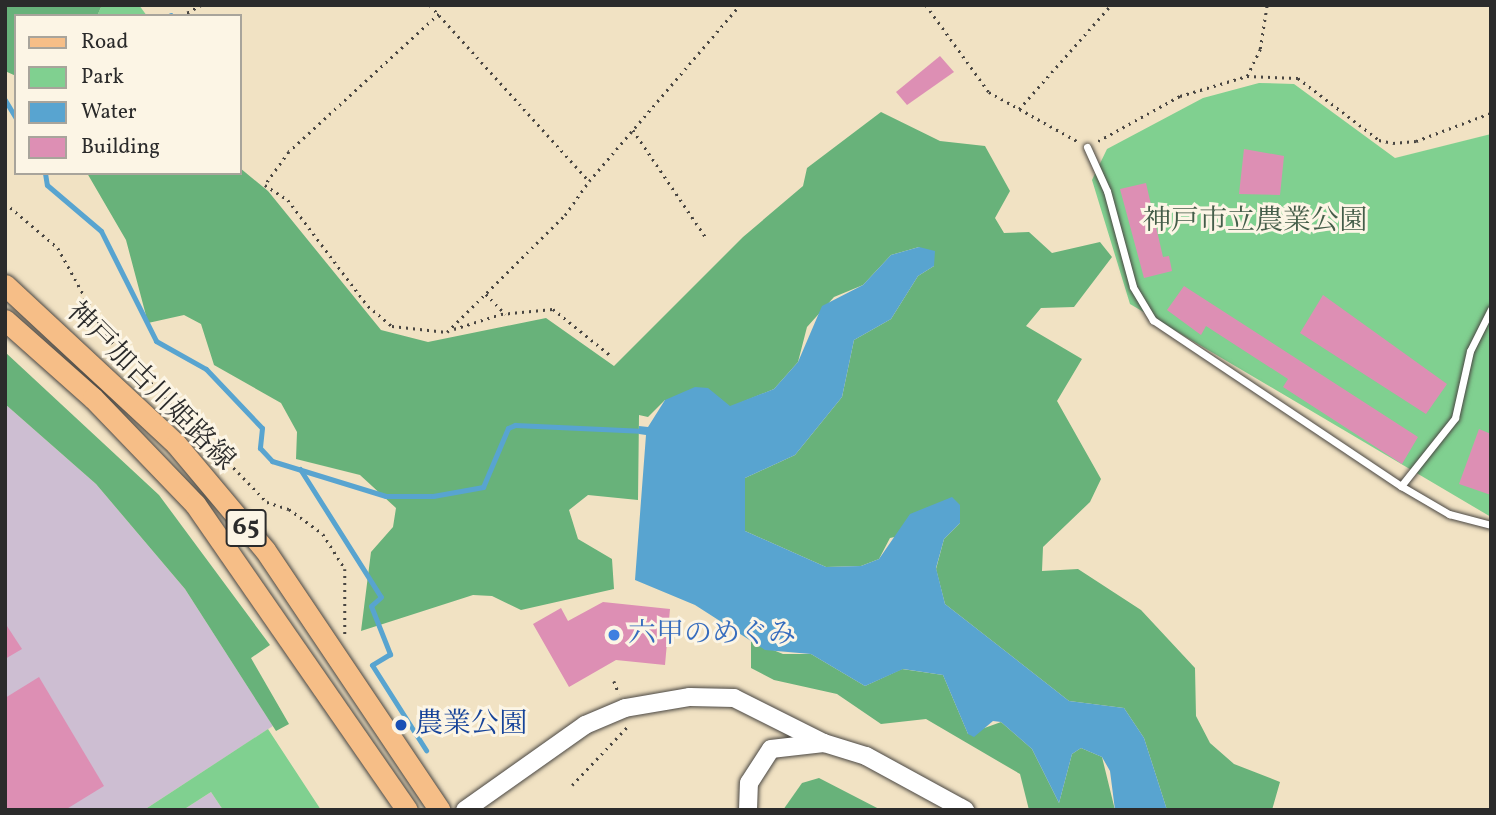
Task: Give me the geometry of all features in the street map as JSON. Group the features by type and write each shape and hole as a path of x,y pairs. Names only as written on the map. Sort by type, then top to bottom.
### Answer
{"main road":[{"name":"神戸加古川姫路線","path":"5,285 176,444 265,550 440,810"},
{"name":"神戸加古川姫路線","path":"5,320 93,398 195,504 407,810"}],"street":[{"path":"465,810 560,739 625,708 670,698 734,698 824,743 866,756 965,810"},
{"path":"748,810 749,783 771,749 767,715"},
{"path":"771,749 824,743"}],"lane":[{"path":"1087,147 1107,191 1133,287 1153,320 1401,486 1449,514 1491,525"},
{"path":"1401,486 1455,418 1470,351 1491,309"}],"path":[{"path":"185,14 201,5"},
{"path":"430,5 589,181"},
{"path":"448,332 565,215 589,181 740,5"},
{"path":"926,5 989,93 1087,147 1180,96 1247,76 1298,78 1379,140 1393,143 1416,141 1491,113"},
{"path":"1019,109 1111,5"},
{"path":"1247,76 1260,49 1267,5"},
{"path":"439,15 289,152 265,185 288,200 368,306 392,326 448,332 505,314 553,309 610,355"},
{"path":"633,130 707,239"},
{"path":"5,203 58,248 107,337 267,502 289,509 323,534 345,569 350,602 346,633 330,648"},
{"path":"486,295 505,314"},
{"path":"572,785 631,723 614,681"}],"shaded area":[{"path":"5,404 96,484 185,589 273,726 144,810 5,810"},
{"path":"211,792 223,810 183,810"}],"green space":[{"path":"5,5 102,5 98,14 14,14 14,75 5,71"},
{"path":"102,5 139,5 146,14 98,14"},
{"name":"神戸市立農業公園","path":"1259,83 1294,84 1395,158 1491,134 1491,517 1130,304 1092,180 1107,149 1203,98"},
{"path":"881,112 940,141 985,146 1010,191 995,218 1004,233 1029,232 1052,253 1100,242 1112,257 1074,307 1041,308 1026,326 1082,359 1057,401 1101,479 1090,502 1043,547 1042,571 1078,569 1141,610 1195,668 1196,716 1210,743 1234,764 1280,782 1272,810 1167,810 1144,738 1124,708 1069,701 945,604 936,569 944,539 960,523 890,538 879,559 861,566 826,567 745,531 745,478 795,455 842,397 854,340 891,319 918,276 934,266 919,247 891,255 863,285 834,297 807,327 798,362 774,389 730,407 718,397 665,400 648,417 639,415 638,500 588,495 569,510 578,539 612,559 614,589 521,610 492,596 473,595 361,631 371,552 393,527 396,508 360,475 296,459 297,432 281,403 214,365 201,324 184,315 148,323 126,240 88,175 242,175 242,170 268,191 381,330 428,342 546,318 614,366 743,237 803,186 807,168"},
{"path":"5,352 159,495 270,645 251,658 289,724 276,731 185,589 96,484 5,404"},
{"path":"751,641 783,654 811,654 865,686 902,669 943,675 968,734 1001,722 1032,749 1059,803 1072,754 1081,748 1102,757 1115,810 1029,810 1020,774 926,719 881,724 837,694 774,680 751,668"},
{"path":"268,729 321,810 223,810 211,792 183,810 144,810"},
{"path":"819,778 881,810 783,810 802,783"}],"water":[{"path":"919,247 935,251 934,266 918,276 891,319 854,340 842,397 795,455 745,478 745,531 826,567 861,566 879,559 910,514 952,497 960,505 960,523 944,539 936,568 945,604 1069,701 1124,708 1144,738 1167,810 1115,810 1110,771 1102,757 1081,748 1072,754 1059,803 1032,749 1001,722 993,721 974,737 968,734 943,675 903,669 865,686 811,654 765,650 695,605 635,580 646,435 639,434 639,426 648,427 665,400 695,387 708,388 730,406 774,389 798,362 822,306 863,285 891,255"}],"building":[{"path":"940,56 954,72 907,105 896,92"},
{"path":"1244,149 1284,156 1280,195 1239,194"},
{"path":"1146,183 1163,257 1169,256 1172,271 1144,278 1120,189"},
{"path":"1184,286 1418,437 1402,464 1283,387 1288,379 1206,326 1201,335 1167,310"},
{"path":"1323,295 1447,384 1426,414 1300,333"},
{"path":"1479,429 1491,434 1491,495 1459,484"},
{"path":"603,602 670,609 665,665 616,660 569,687 533,624 561,608 568,621"},
{"path":"5,623 22,649 5,659"},
{"path":"39,677 104,786 65,810 5,810 5,698"}],"waterway":[{"path":"5,100 14,115"},
{"path":"45,175 47,185 101,231 156,341 206,369 262,428 260,448 272,461 386,496 433,496 483,487 508,428 515,425 645,431"},
{"path":"300,469 381,597 371,606 390,654 372,665 426,750"}],"place":[{"name":"六甲のめぐみ","path":"614,635"},
{"name":"農業公園","path":"401,725"}]}
